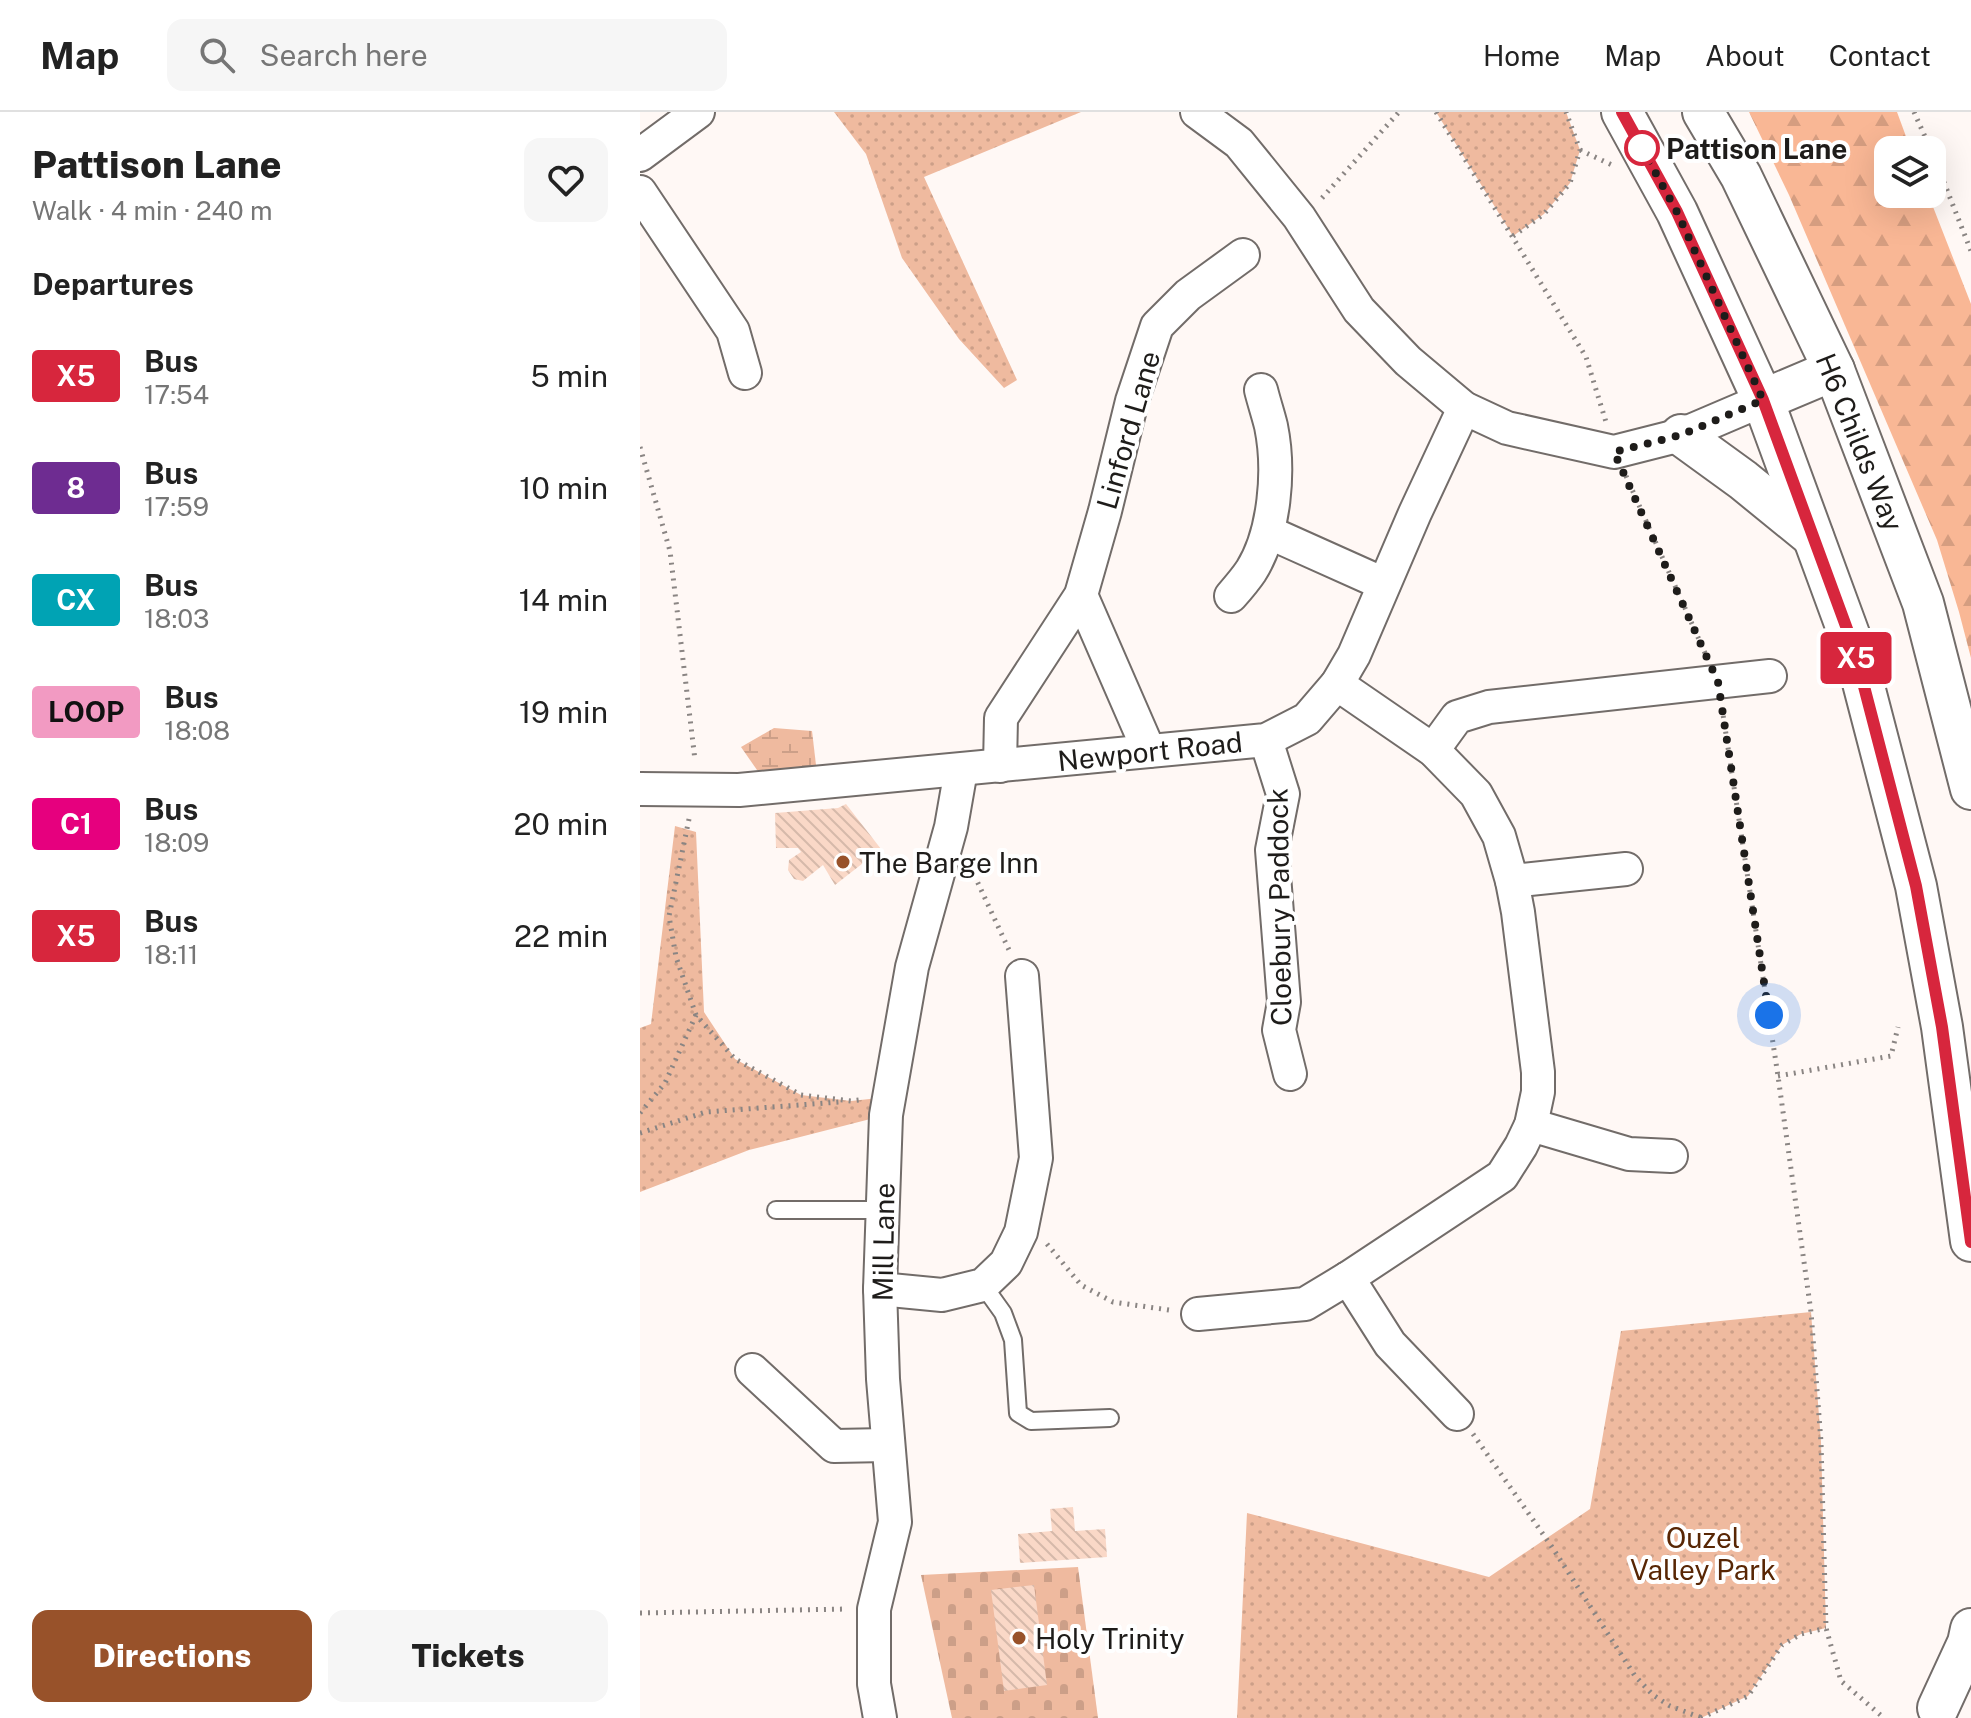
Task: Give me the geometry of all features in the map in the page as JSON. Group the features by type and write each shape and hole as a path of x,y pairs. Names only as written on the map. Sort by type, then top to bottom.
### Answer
{"street":[{"path":"640,155 698,112"},
{"path":"1197,112 1239,143 1299,217 1359,310 1408,361 1464,408 1507,428 1608,435 1681,435 1834,370"},
{"path":"1622,112 1677,212 1763,400 1854,648 1916,886 1942,1027 1971,1241"},
{"name":"H6 Childs Way","path":"1703,112 1741,176 1834,370 1923,603 1971,789"},
{"path":"640,192 733,331 745,373"},
{"name":"Linford Lane","path":"1000,766 1001,718 1081,595 1132,401 1157,326 1188,295 1243,255"},
{"path":"1231,596 1251,571 1268,532 1274,499 1272,428 1261,390"},
{"name":"Newport Road","path":"640,789 739,790 1266,740 1307,719 1337,684 1354,655 1464,408"},
{"path":"1681,435 1813,537"},
{"path":"1268,532 1384,584"},
{"path":"1081,595 1149,751"},
{"path":"1433,750 1457,717 1489,707 1770,676"},
{"path":"1198,1314 1305,1304 1502,1176 1531,1125 1538,1092 1538,1072 1520,926 1512,881 1499,836 1476,794 1433,750 1337,684"},
{"name":"Cloebury Paddock","path":"1266,740 1283,794 1272,850 1284,1002 1279,1030 1290,1074"},
{"name":"Mill Lane","path":"880,1718 874,1684 874,1609 895,1522 887,1445 880,1289 888,1097 912,967 951,827 961,770"},
{"path":"1512,881 1626,869"},
{"path":"880,1289 942,1295 983,1285 1006,1263 1021,1232 1036,1158 1022,976"},
{"path":"1531,1125 1629,1154 1671,1156"},
{"path":"1348,1278 1390,1344 1457,1414"},
{"path":"752,1370 834,1446 887,1445"},
{"path":"1945,1708 1971,1629"}],"lane":[{"path":"776,1210 883,1210"},
{"path":"983,1285 1003,1313 1013,1340 1018,1413 1031,1421 1110,1418"}],"path":[{"path":"1299,217 1318,202 1399,112"},
{"path":"1436,112 1586,357 1608,435 1718,682 1811,1312 1821,1442 1826,1628 1841,1681 1884,1718"},
{"path":"1513,236 1544,214 1570,183 1580,150 1566,112"},
{"path":"1914,112 1925,136"},
{"path":"1580,150 1612,165"},
{"path":"1946,187 1971,251"},
{"path":"640,447 670,551 696,772"},
{"path":"692,806 669,916 676,957 696,1015 735,1059 801,1095 851,1101"},
{"path":"951,827 1022,976"},
{"path":"640,1113 665,1083 696,1015"},
{"path":"1778,1076 1891,1056 1898,1027"},
{"path":"640,1133 706,1112 888,1097"},
{"path":"1021,1232 1043,1239 1081,1285 1113,1302 1198,1314"},
{"path":"1457,1414 1478,1439 1552,1547 1635,1676 1653,1695 1670,1706 1702,1718 1748,1696 1782,1645 1801,1634 1826,1628"},
{"path":"640,1613 874,1609"}],"green space":[{"path":"834,112 1081,112 924,177 1017,380 1004,388 959,339 902,258 866,154"},
{"path":"1436,112 1566,112 1580,150 1570,183 1544,214 1513,236"},
{"path":"1749,112 1897,112 1906,136 1874,136 1874,208 1933,208 1971,304 1971,658 1937,540 1789,195"},
{"path":"774,728 812,731 816,765 797,773 757,770 741,747"},
{"path":"675,826 696,832 704,1012 735,1059 801,1095 851,1101 888,1097 886,1115 749,1150 640,1192 640,1028 651,1024"},
{"name":"Ouzel Valley Park","path":"1811,1312 1821,1442 1826,1628 1801,1634 1782,1645 1748,1696 1701,1718 1237,1718 1247,1513 1489,1577 1590,1509 1621,1331"},
{"path":"1078,1567 1098,1718 952,1718 921,1575"}],"building":[{"path":"846,804 881,849 835,885 823,865 803,881 794,879 788,870 789,860 801,852 798,848 776,848 775,813 838,808"},
{"path":"1073,1507 1075,1531 1105,1529 1107,1557 1020,1563 1018,1534 1052,1531 1050,1509"},
{"name":"Holy Trinity","path":"1034,1585 1047,1685 1004,1691 991,1590"}],"bus line":[{"name":"X5","path":"1622,112 1677,212 1763,400 1854,648 1916,886 1942,1027 1971,1242"}],"place":[{"name":"Pattison Lane","path":"1642,148"},
{"name":"The Barge Inn","path":"843,862"},
{"name":"Holy Trinity","path":"1019,1638"}],"route":[{"path":"1642,148 1677,212 1763,400 1681,435 1614,452 1718,682 1769,1015"}]}
